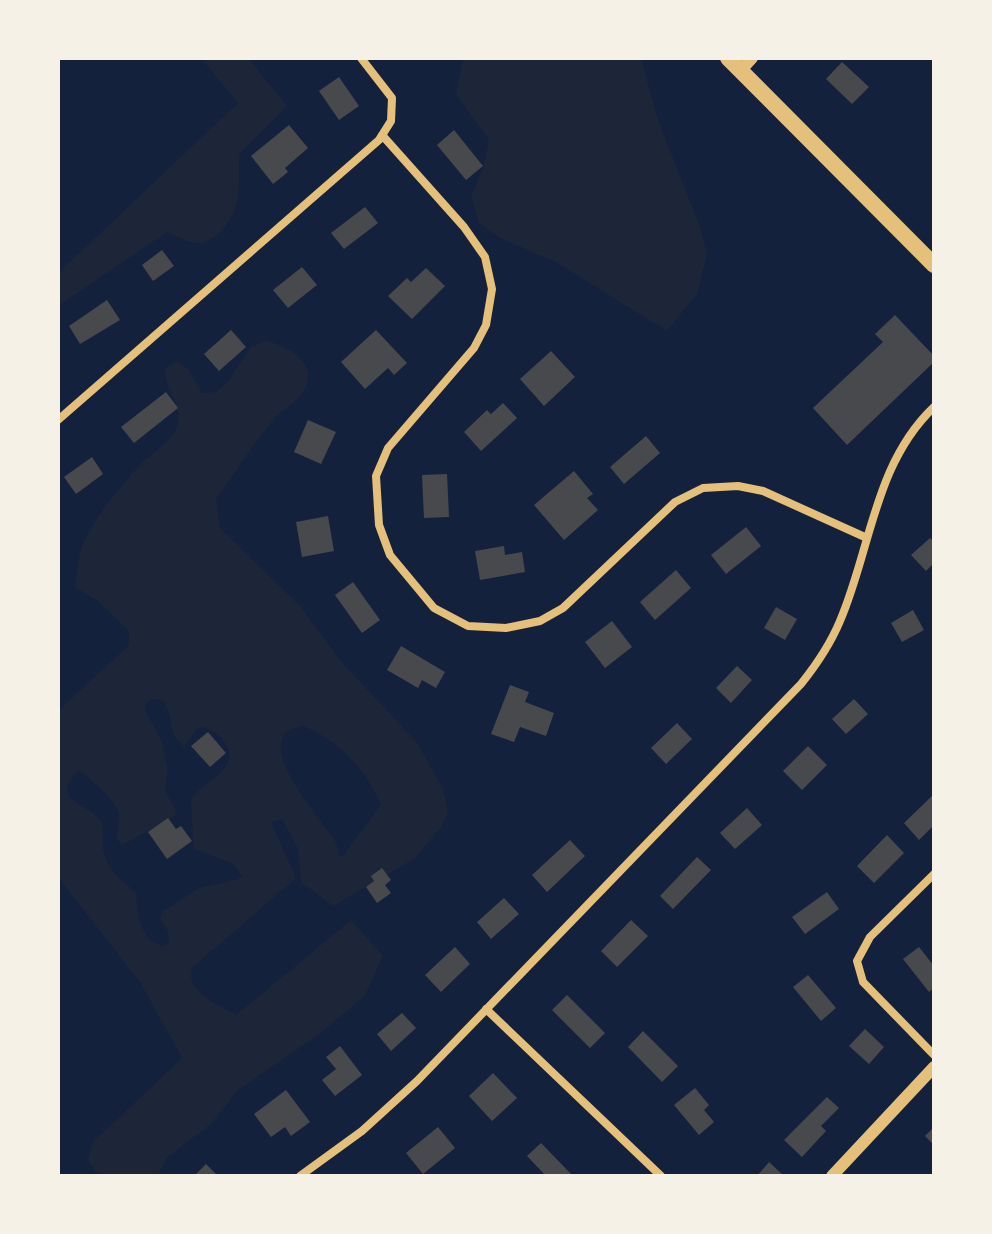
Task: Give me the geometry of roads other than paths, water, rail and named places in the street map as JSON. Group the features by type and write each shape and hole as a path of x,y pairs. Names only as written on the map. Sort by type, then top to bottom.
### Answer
{"main road":[{"path":"728,58 746,64 934,265"}],"street":[{"path":"58,420 382,135 391,121 392,98 361,58"},
{"path":"382,135 464,227 485,257 492,289 486,325 474,348 388,448 376,476 379,525 390,555 434,608 468,626 506,628 540,621 563,608 675,502 703,488 738,486 763,491 867,538"},
{"path":"300,1176 373,1121 417,1081 801,684 824,653 841,620 890,468 917,424 934,407"},
{"path":"934,874 870,937 857,961 863,982 934,1055"},
{"path":"486,1009 661,1176"},
{"path":"832,1176 934,1067"}]}
